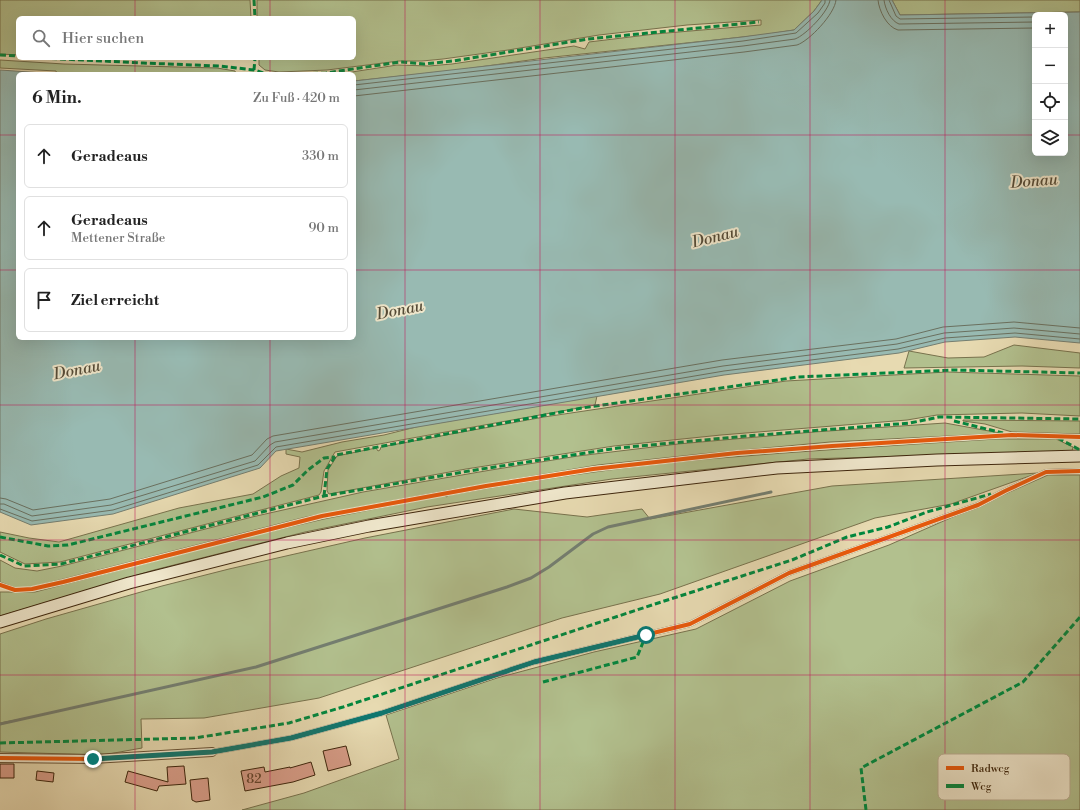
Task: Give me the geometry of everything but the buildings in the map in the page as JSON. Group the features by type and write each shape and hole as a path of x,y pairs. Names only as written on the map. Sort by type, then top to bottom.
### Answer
{"main road":[{"path":"0,622 128,583 288,543 369,526 565,493 777,468 937,460 1080,456"}],"street":[{"path":"0,758 93,759 212,752"}],"lane":[{"path":"212,752 298,736 382,713 534,662 690,624 789,574 978,505 1046,472 1080,471"}],"green space":[{"path":"0,0 250,0 251,16 16,16 16,55 0,54"},
{"path":"257,0 822,0 814,11 794,30 762,35 544,58 458,70 356,81 356,72 352,72 397,65 429,66 452,64 574,46 585,49 589,42 655,34 761,25 761,20 687,25 599,35 443,59 399,61 327,70 279,72 265,70 259,65 259,60 356,60 356,16 257,16"},
{"path":"892,0 1080,0 1080,12 900,15"},
{"path":"0,60 64,64 217,68 235,72 56,72 0,68"},
{"path":"1014,345 1080,353 1080,368 1022,366 904,368 909,351 948,358 984,357"},
{"path":"947,372 1080,376 1080,416 1022,413 937,415 907,420 721,435 614,446 466,469 329,494 327,491 328,470 337,456 376,448 378,451 381,447 544,417 786,381"},
{"path":"597,396 595,405 335,452 324,471 321,492 319,495 60,562 25,564 0,552 0,532 59,542 179,508 253,494 281,476 299,468 300,457 286,454 286,449 302,452 420,426"},
{"path":"963,420 1080,421 1080,434 1012,432 985,424"},
{"path":"945,423 1000,433 1001,435 988,434 830,442 598,465 450,490 306,517 32,587 16,588 0,582 0,560 15,568 37,571 62,566 252,517 363,492 491,470 578,456 678,444 814,432"},
{"path":"996,439 1056,439 1073,447 1072,451 808,459 612,479 427,507 305,532 154,570 0,616 0,592 35,592 255,535 324,519 445,495 446,497 449,495 545,479 674,462 779,453"},
{"path":"1038,473 951,504 875,518 660,594 562,618 319,698 204,718 141,719 142,748 103,755 0,752 0,724 26,718 0,723 0,634 46,619 162,586 365,538 514,509 587,517 642,509 650,519 832,486"},
{"path":"1048,475 1080,475 1080,810 242,810 304,793 399,759 386,715 497,678 594,652 696,629 790,581 889,545"}],"water":[{"name":"Donau","path":"822,0 892,0 900,15 1032,13 1032,156 1068,156 1068,12 1080,12 1080,343 1015,337 945,342 899,353 724,375 276,451 260,468 113,514 31,525 0,512 0,70 29,72 16,72 16,340 356,340 356,81 794,30 814,11"}],"waterway":[{"path":"0,724 256,667 531,578 549,567 593,534 608,527 771,492"}],"marked path":[{"path":"254,0 255,16"},
{"path":"333,72 400,62 424,64 453,61 588,39 759,22"},
{"path":"0,55 16,56"},
{"path":"82,60 219,66 260,72"},
{"path":"254,70 255,60"},
{"path":"324,496 327,469 336,455 582,408 798,377 954,370 1080,373"},
{"path":"0,555 24,566 61,564 324,496 469,471 618,448 910,423 939,417 1080,419"},
{"path":"954,421 1003,433"},
{"path":"1058,438 1080,450"},
{"path":"0,537 48,546 68,545 263,497 293,485 308,470 324,458 335,457"},
{"path":"0,743 195,738 289,723 343,707 792,560 847,537 888,527 927,512 991,494"},
{"path":"866,810 861,768 1023,682 1080,617"},
{"path":"543,682 637,657 646,635"}],"cycle path":[{"path":"0,585 15,590 32,589 322,516 486,486 593,469 737,453 832,446 1012,435 1080,437"},
{"path":"0,758 93,759 212,752 291,738 382,713 534,662 690,624 789,573 978,505 1046,472 1080,471"}],"route":[{"path":"93,759 212,752 291,738 382,713 534,662 646,635"}]}
